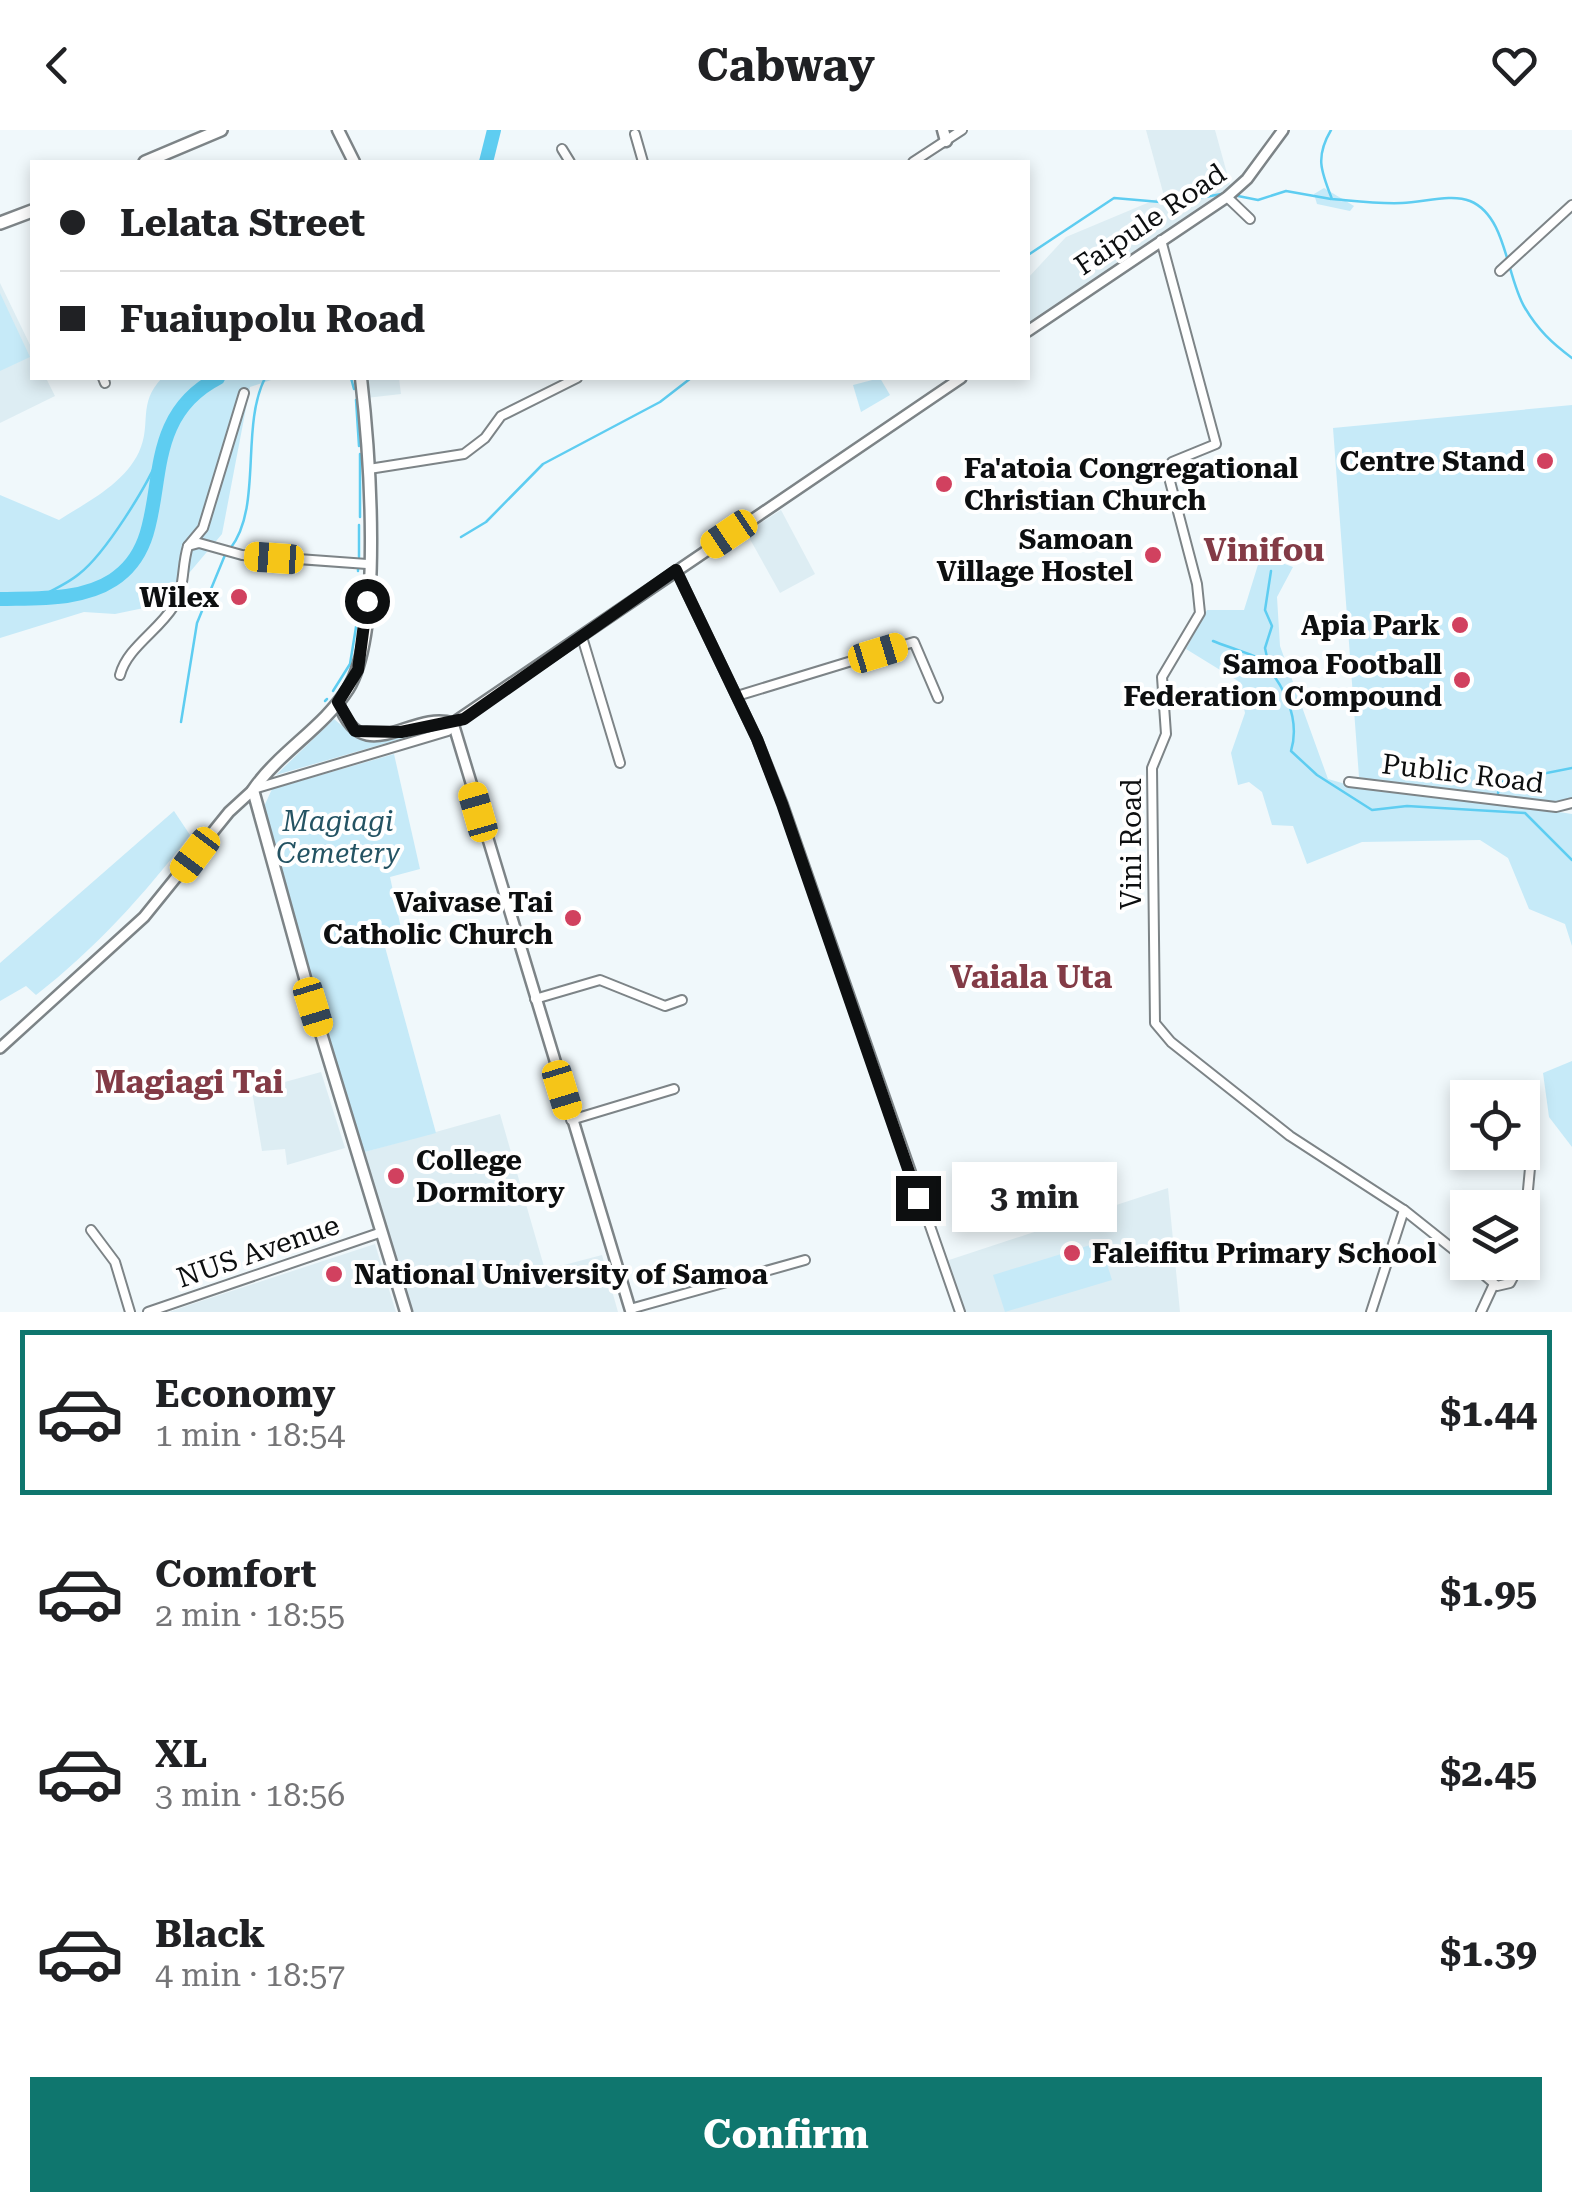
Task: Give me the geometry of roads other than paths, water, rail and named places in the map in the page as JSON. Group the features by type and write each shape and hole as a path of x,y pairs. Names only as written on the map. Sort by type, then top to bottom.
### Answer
{"main road":[{"path":"150,160 221,130"},
{"path":"338,130 353,160"},
{"path":"0,223 30,211"},
{"path":"361,380 370,469 368,564 358,670 338,702 253,790 313,1007 406,1312"}],"street":[{"path":"915,160 945,135 962,130"},
{"name":"Faipule Road","path":"1030,330 1227,198 1248,180 1284,130"},
{"path":"634,134 642,160"},
{"path":"562,148 569,160"},
{"path":"1227,198 1250,218"},
{"path":"1501,270 1572,205"},
{"name":"Vini Road","path":"1161,240 1216,444 1172,462 1166,470 1198,584 1200,613 1162,677 1166,734 1152,768 1155,1023 1171,1042 1290,1136 1404,1210"},
{"path":"370,469 464,454 485,438 501,416 572,380"},
{"path":"0,1048 144,917 213,830 253,790 448,730 958,380"},
{"path":"120,675 124,661 155,630 183,589 188,546 203,528 244,392"},
{"path":"188,546 198,543 242,555 368,564"},
{"path":"676,570 737,696 782,804 960,1312"},
{"path":"582,636 620,763"},
{"path":"737,696 914,642 938,698"},
{"path":"338,702 348,724 364,734 401,732 442,721 453,724"},
{"path":"453,724 630,1310 804,1260"},
{"name":"Public Road","path":"1349,782 1556,807 1572,804"},
{"path":"535,999 600,980 665,1006 682,1000"},
{"path":"571,1120 674,1089"},
{"path":"1371,1312 1404,1210 1450,1247"},
{"path":"91,1230 115,1262 130,1312"},
{"name":"NUS Avenue","path":"148,1312 382,1232"},
{"path":"1489,1280 1494,1284 1512,1280"},
{"path":"1480,1312 1494,1284"}],"waterway":[{"path":"486,160 494,130"},
{"path":"1331,130 1321,164 1332,199 1393,203 1454,198 1470,201 1492,220 1499,233 1525,308 1546,336 1572,358"},
{"path":"1238,196 1258,200 1286,191 1331,199"},
{"path":"1030,254 1114,198 1172,203 1227,193"},
{"path":"0,599 87,592 113,580 134,560 146,536 162,451 172,423 190,399 215,380"},
{"path":"230,549 246,512 254,420 264,380"},
{"path":"352,380 354,389"},
{"path":"461,537 486,522 543,464 660,402 688,380"},
{"path":"356,400 359,446"},
{"path":"37,598 74,578 101,551 136,500 160,454"},
{"path":"360,454 360,517"},
{"path":"359,525 359,557"},
{"path":"181,722 197,623 225,555"},
{"path":"1270,671 1265,648 1272,626 1265,610 1271,571"},
{"path":"358,579 358,589"},
{"path":"333,691 350,664 357,621"},
{"path":"1213,641 1258,658 1267,667 1292,713 1291,751 1317,775 1372,810 1407,806 1525,813 1572,860"},
{"path":"1498,793 1501,782 1572,768"}],"place":[{"name":"Centre Stand","path":"1545,461"},
{"name":"Fa'atoia Congregational Christian Church","path":"944,484"},
{"name":"Samoan Village Hostel","path":"1153,555"},
{"name":"Wilex","path":"239,597"},
{"name":"Apia Park","path":"1460,625"},
{"name":"Samoa Football Federation Compound","path":"1462,680"},
{"name":"Vaivase Tai Catholic Church","path":"573,918"},
{"name":"College Dormitory","path":"396,1176"},
{"name":"Faleifitu Primary School","path":"1072,1253"},
{"name":"National University of Samoa","path":"334,1274"}],"district":[{"name":"Vinifou","path":"1264,550"},
{"name":"Vaiala Uta","path":"1031,977"},
{"name":"Magiagi Tai","path":"189,1082"}],"park label":[{"name":"Magiagi Cemetery","path":"338,837"}]}
